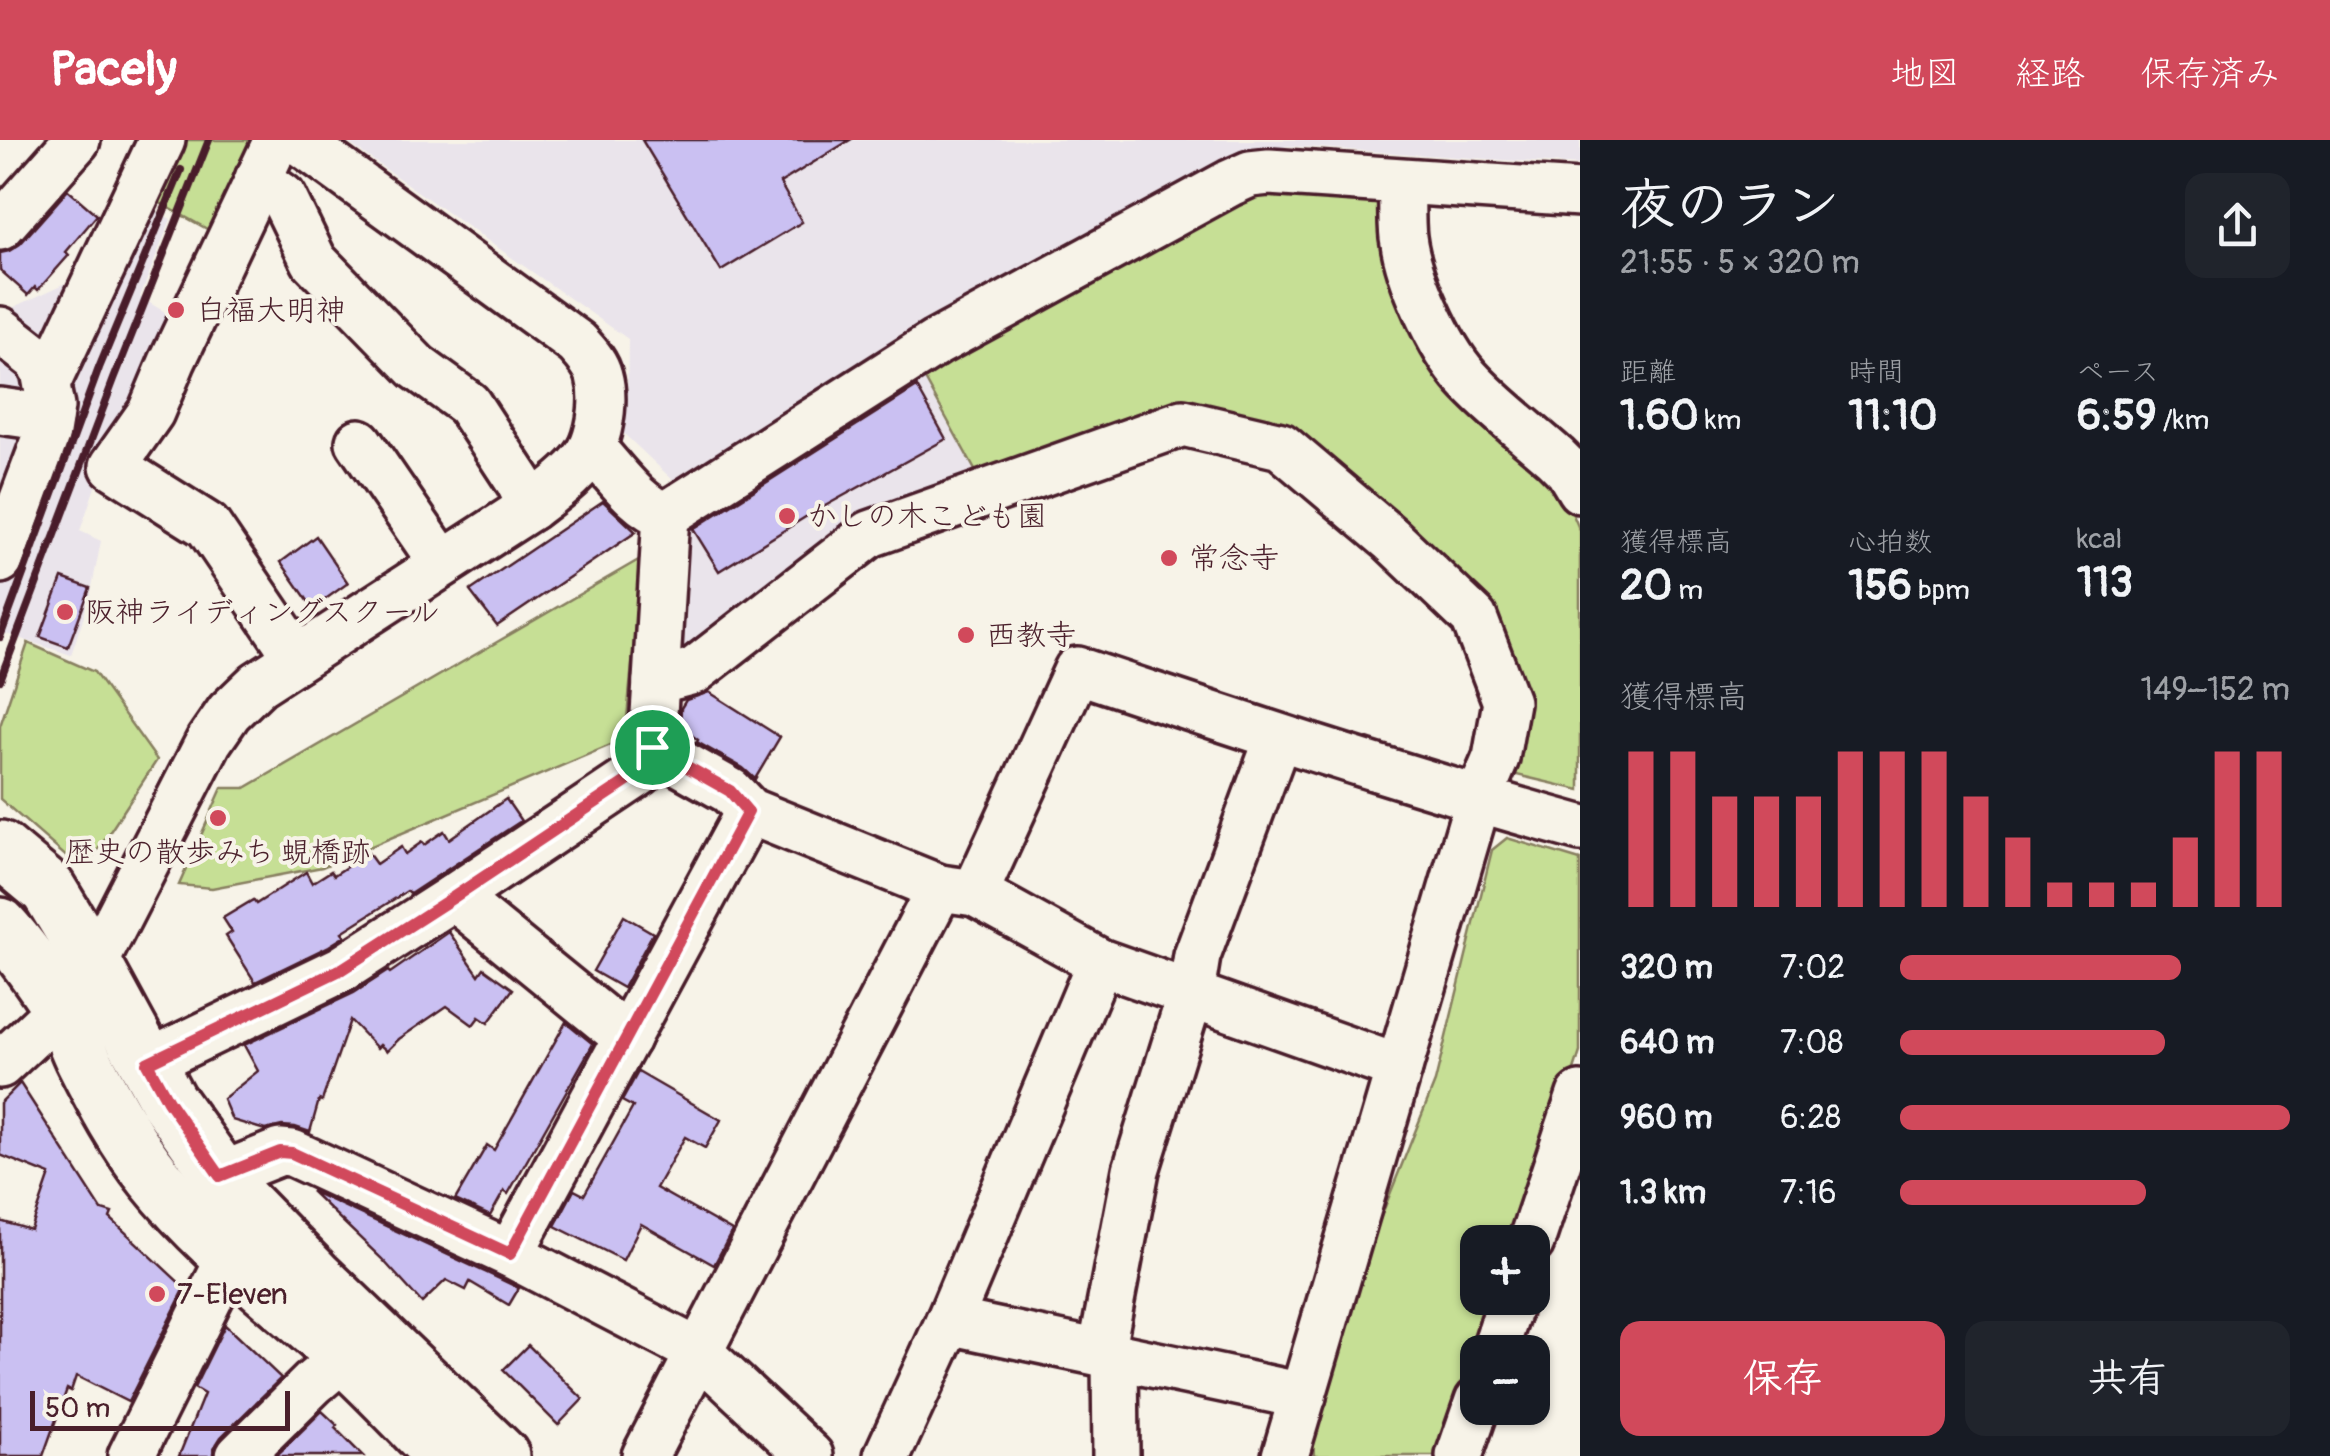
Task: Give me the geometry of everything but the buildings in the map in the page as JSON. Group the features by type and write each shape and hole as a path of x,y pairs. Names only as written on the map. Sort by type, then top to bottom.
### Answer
{"main road":[{"path":"0,849 48,889 168,1101 234,1195 501,1456"},
{"path":"0,926 60,1008 82,1058 132,1146 180,1207 230,1257 345,1356 444,1456"}],"street":[{"path":"0,227 77,140"},
{"path":"35,423 162,140"},
{"path":"0,1065 60,1008 94,965 209,741 229,712 248,693 296,660 532,507 567,479 592,448 602,399 599,374 578,344 298,140"},
{"path":"268,160 314,261 418,367 468,404 532,507"},
{"path":"268,160 151,412 114,466 208,526 296,660"},
{"path":"592,448 641,502 666,515 936,343 1250,174 1269,172 1580,193"},
{"path":"1402,182 1402,237 1416,287 1434,327 1466,377 1555,457 1580,490"},
{"path":"0,327 90,296"},
{"path":"0,327 37,359 44,371 35,423 0,560"},
{"path":"0,412 35,423"},
{"path":"656,681 694,671 870,534 1183,423 1281,446 1391,539 1474,618 1506,702 1496,758 1478,800 1285,1456"},
{"path":"358,442 442,563"},
{"path":"147,1063 342,969 641,772 650,759 652,747 666,515"},
{"path":"645,1456 1077,670 1278,738 1580,828"},
{"path":"1116,1456 1108,1354 1136,1170 1191,993 1197,956 1278,738"},
{"path":"652,747 730,791 748,812 957,890 1100,962 1399,1068"},
{"path":"510,1254 748,812"},
{"path":"454,897 627,1038"},
{"path":"887,1456 949,1321 1100,962"},
{"path":"1537,1225 1577,1116"},
{"path":"220,1176 280,1152 292,1153 510,1254 699,1352 810,1456"},
{"path":"131,1456 230,1257"},
{"path":"949,1321 1303,1396"},
{"path":"239,1456 345,1356"},
{"path":"1459,1456 1470,1425"}],"shaded area":[{"path":"344,140 1580,140 1580,165 1288,146 1236,158 676,483 621,431 627,411 628,339"},
{"name":"阪神ライディングスクール","path":"126,195 171,219 140,297 173,317 108,449 80,531 101,541 90,597 71,655 0,632 0,306 10,309 77,278"},
{"name":"かしの木こども園","path":"921,372 981,481 693,661 672,652 680,532"}],"green space":[{"path":"175,140 255,143 209,230 151,198"},
{"path":"1248,185 1378,192 1532,462 1571,510 1580,531 1580,790 1504,772 1486,609 1186,407 981,481 921,372"},
{"path":"642,558 625,739 322,867 212,888 179,885 222,788 245,788"},
{"path":"28,643 94,672 157,760 94,856 70,860 0,799 0,726"},
{"path":"1507,838 1580,860 1580,1052 1524,1225 1460,1225 1460,1315 1493,1315 1485,1335 1460,1335 1460,1421 1449,1456 1314,1456 1313,1437 1358,1274 1435,1082 1492,850"}],"railway":[{"path":"0,680 209,140"},
{"path":"0,637 99,368 181,170"}],"place":[{"name":"白福大明神","path":"176,310"},
{"name":"かしの木こども園","path":"787,516"},
{"name":"常念寺","path":"1169,558"},
{"name":"阪神ライディングスクール","path":"65,612"},
{"name":"西教寺","path":"966,635"},
{"name":"歴史の散歩みち 蜆橋跡","path":"218,818"},
{"name":"7-Eleven","path":"157,1294"}],"route":[{"path":"652,747 730,791 748,812 510,1254 292,1153 280,1152 220,1176 147,1063 342,969 641,772 650,759 652,747"}]}
